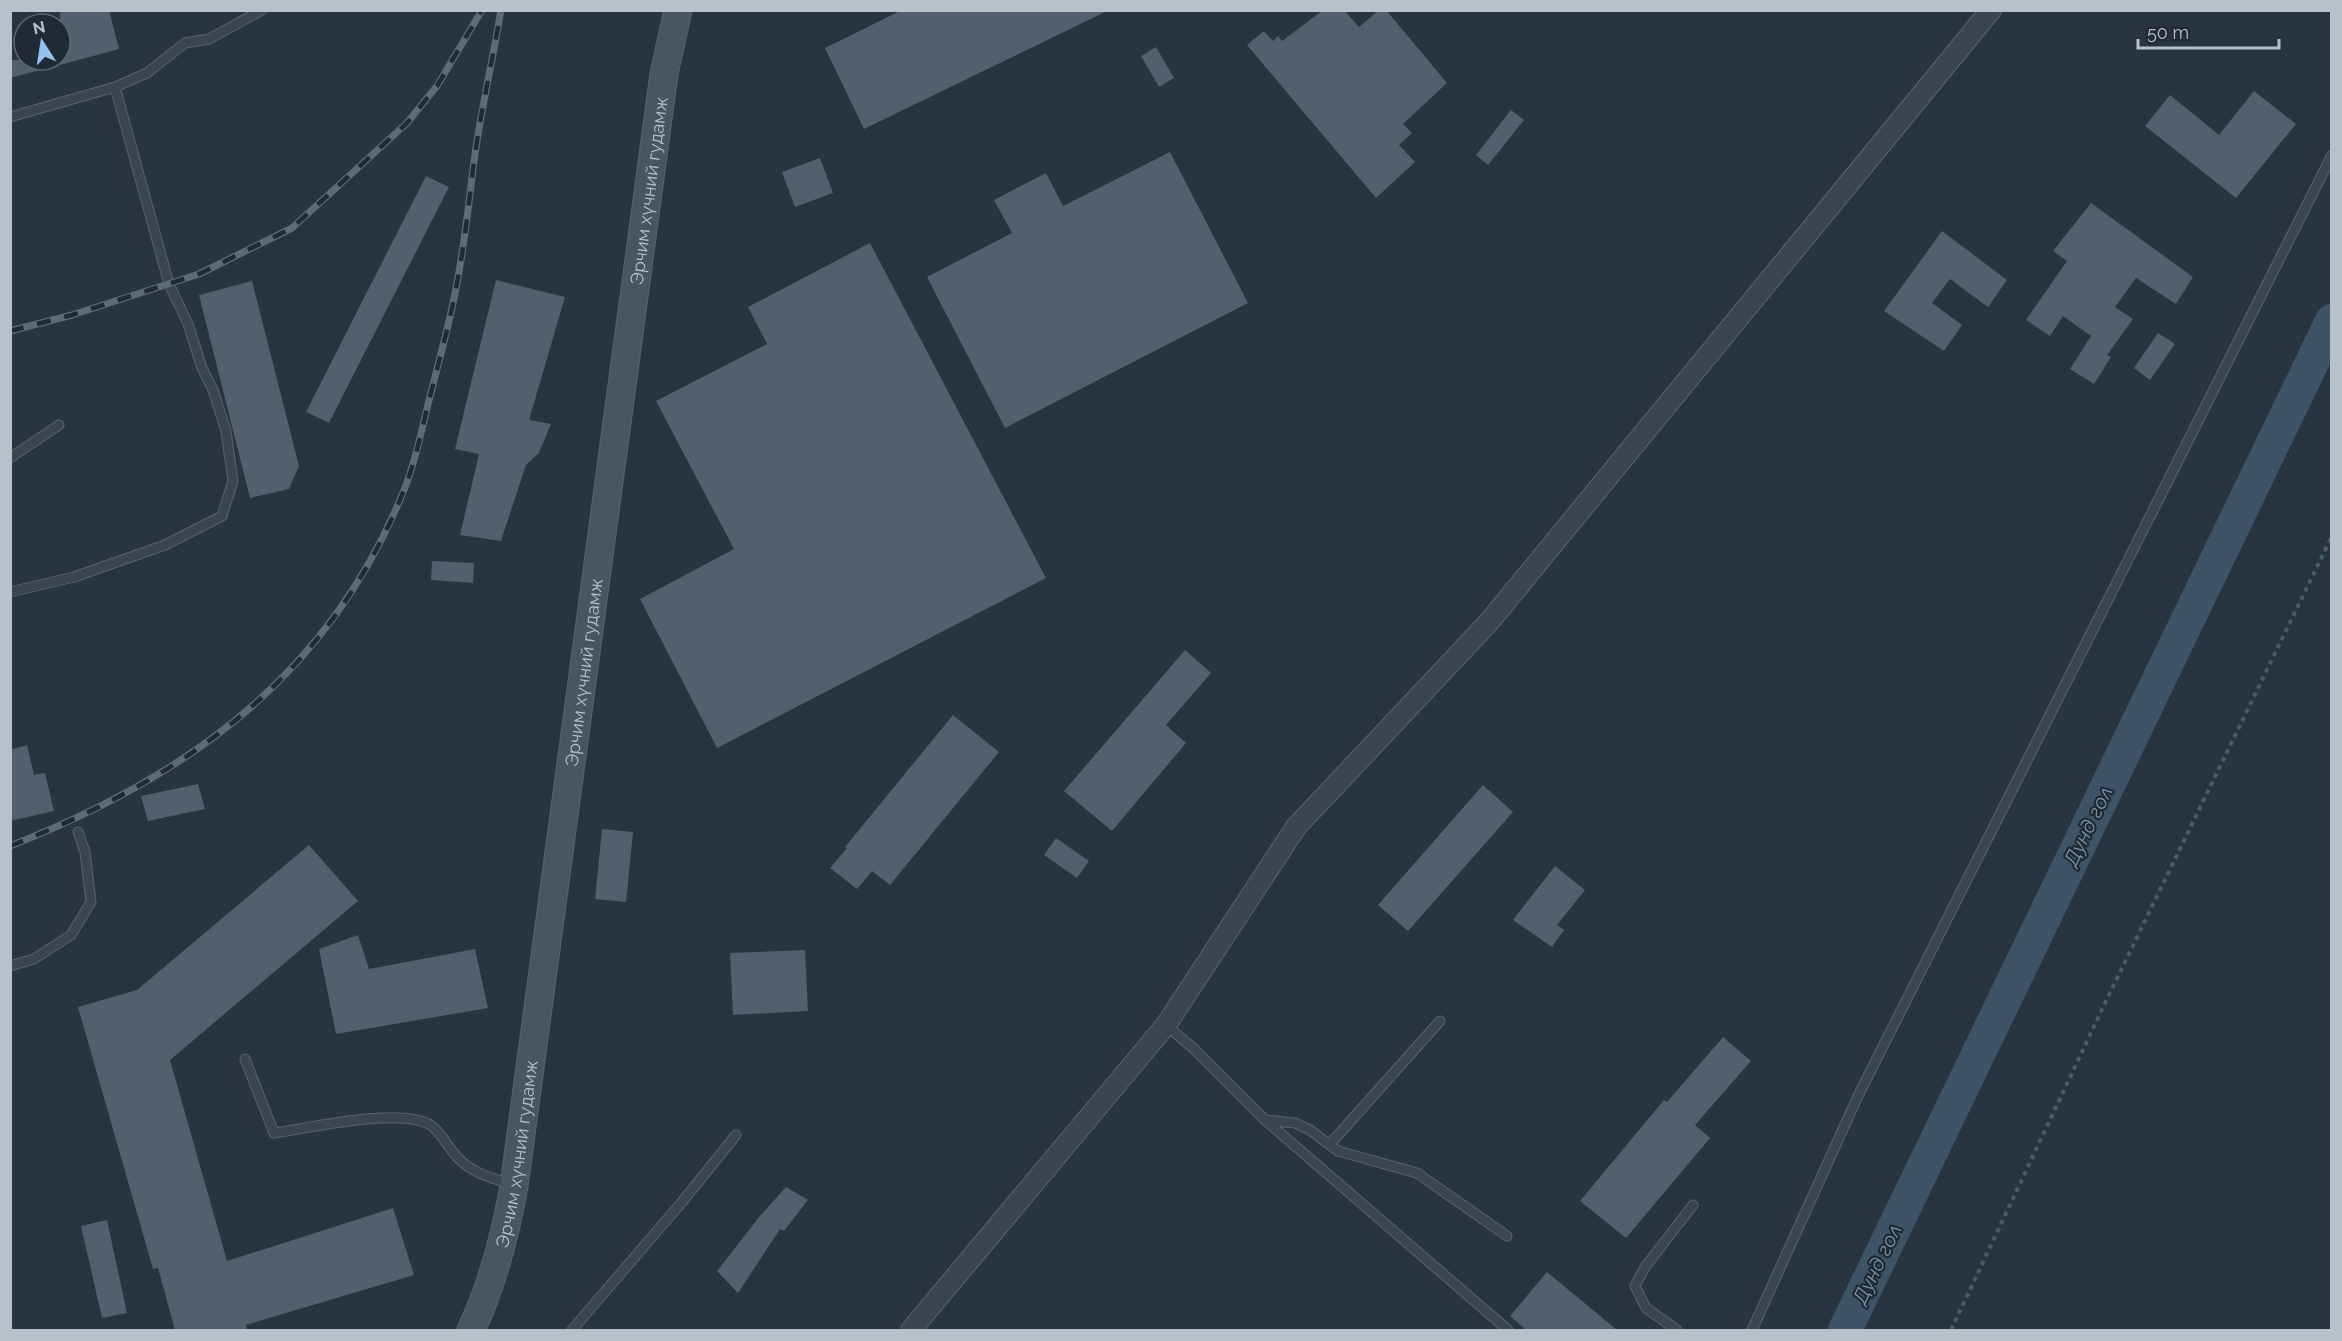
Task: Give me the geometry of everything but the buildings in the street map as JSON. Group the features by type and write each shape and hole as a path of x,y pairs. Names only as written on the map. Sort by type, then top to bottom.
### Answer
{"main road":[{"name":"Эрчим хүчний гудамж","path":"471,1330 498,1261 514,1185 661,97 678,10"}],"street":[{"path":"911,1330 1166,1025 1296,827 1489,622 1991,10"}],"lane":[{"path":"10,117 115,87 147,73 185,43 209,39 262,10"},
{"path":"10,592 74,577 165,545 222,516 234,481 226,431 188,324 169,284 115,87"},
{"path":"1752,1330 1863,1085 2331,155"},
{"path":"10,458 59,425"},
{"path":"10,966 34,959 71,935 91,902 85,852 78,832"},
{"path":"1330,1144 1440,1022"},
{"path":"1166,1025 1193,1048 1265,1120 1508,1330"},
{"path":"245,1059 274,1134 366,1120 411,1118 435,1128 465,1165 483,1175 514,1185"},
{"path":"1265,1120 1295,1123 1338,1151 1417,1173 1507,1236"},
{"path":"572,1330 736,1135"},
{"path":"1677,1330 1646,1308 1635,1286 1645,1266 1693,1205"}],"path":[{"path":"1951,1330 2331,536"}],"waterway":[{"name":"Дунд гол","path":"1845,1330 2332,321"}],"railway":[{"path":"10,331 72,315 199,274 292,228 407,123 437,86 482,10"},
{"path":"10,846 76,818 138,786 196,750 249,709 297,663 339,610 375,551 410,473 454,300 478,136 501,10"}]}
